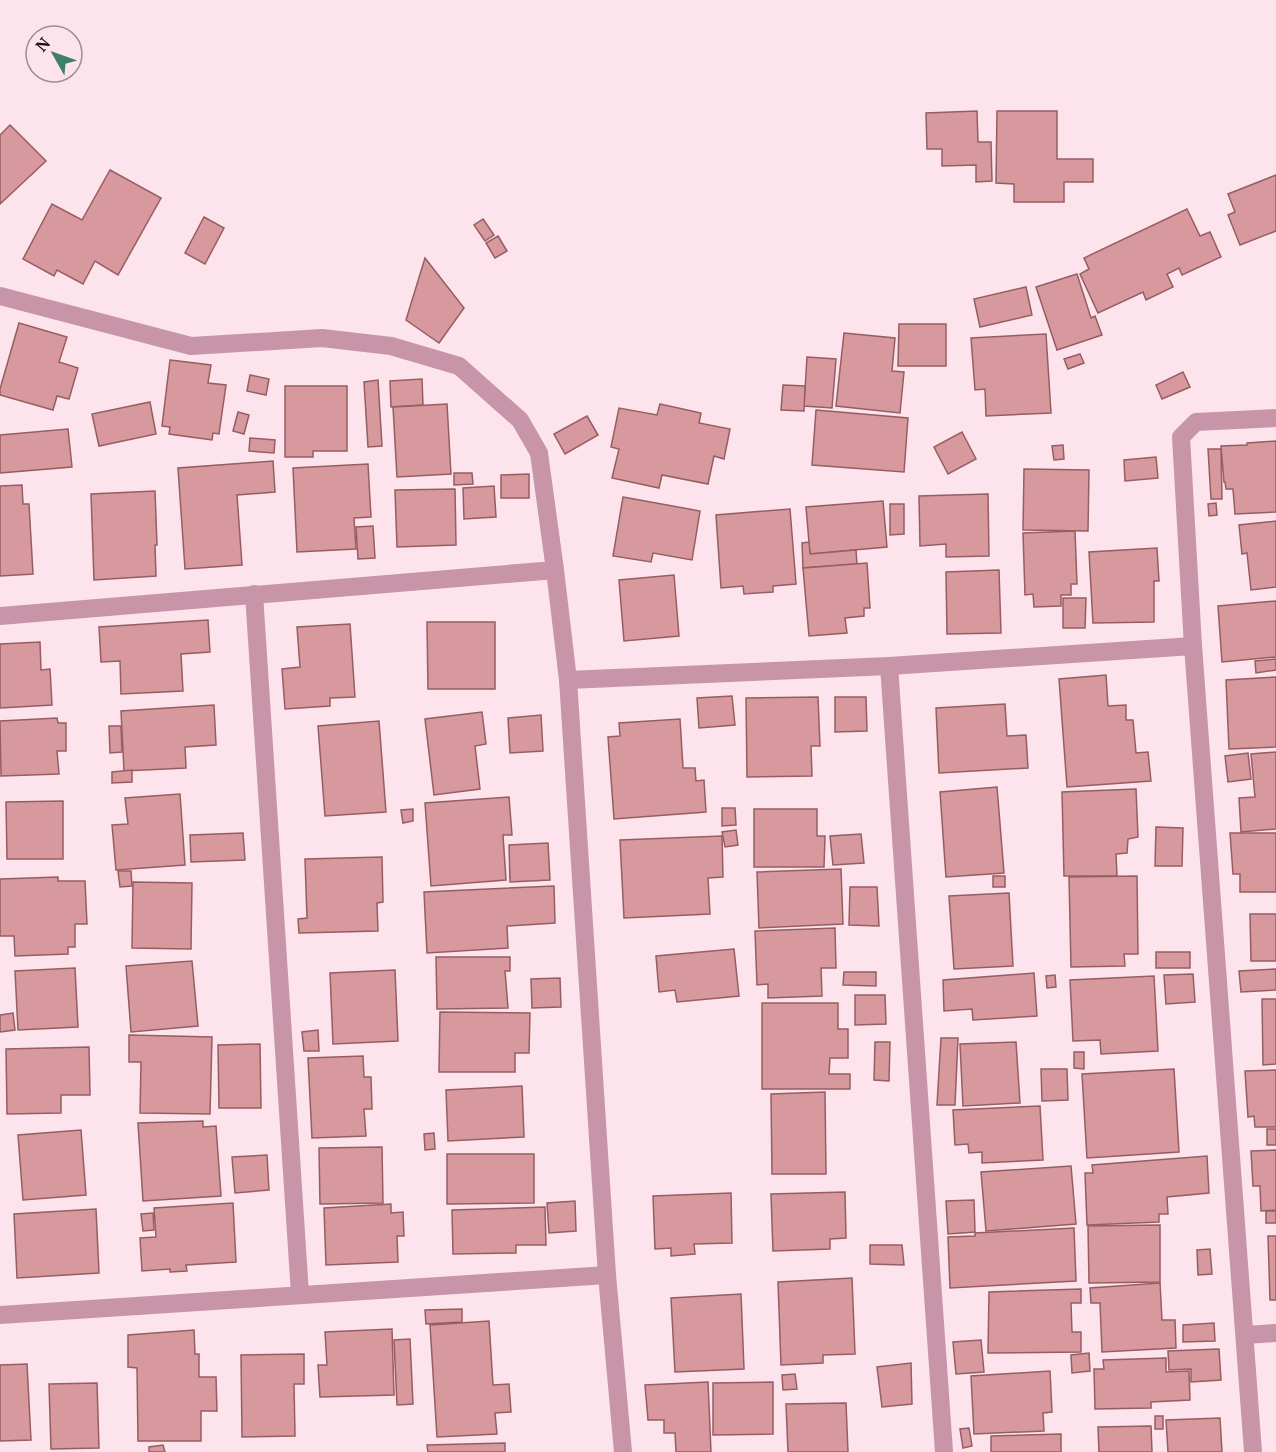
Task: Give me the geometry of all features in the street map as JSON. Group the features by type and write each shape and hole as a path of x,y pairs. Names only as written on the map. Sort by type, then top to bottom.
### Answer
{"street":[{"path":"0,296 191,346 322,338 391,346 459,366 520,420 539,453 568,680 607,1275 623,1452"},
{"path":"1253,1452 1193,646 1181,437 1196,422 1276,418"},
{"path":"0,616 555,570"},
{"path":"254,594 300,1294"},
{"path":"568,680 889,666 1193,646"},
{"path":"889,666 944,1452"},
{"path":"0,1315 607,1275"},
{"path":"1245,1335 1276,1333"}],"building":[{"path":"977,111 978,142 991,142 992,181 976,182 976,165 942,166 942,149 927,149 926,113"},
{"path":"997,111 1057,111 1057,159 1093,159 1093,182 1064,182 1064,202 1014,202 1014,184 996,183"},
{"path":"10,125 46,161 0,204 0,135"},
{"path":"110,170 161,198 118,275 95,261 83,284 57,270 54,276 23,259 52,204 82,220"},
{"path":"1276,175 1276,231 1240,245 1228,215 1235,212 1228,194"},
{"path":"1187,209 1200,236 1210,232 1221,257 1182,275 1179,268 1167,274 1173,287 1146,300 1143,292 1098,313 1080,274 1089,269 1084,258"},
{"path":"204,217 224,228 205,264 185,253"},
{"path":"483,219 494,235 485,241 474,225"},
{"path":"498,236 507,251 495,258 486,243"},
{"path":"425,258 464,308 439,343 406,320"},
{"path":"1077,274 1091,318 1095,316 1102,335 1057,350 1036,287"},
{"path":"1026,287 1032,315 980,327 974,299"},
{"path":"19,323 67,337 59,362 78,368 69,399 57,396 53,410 0,395"},
{"path":"899,324 946,324 946,366 898,366"},
{"path":"844,333 895,338 892,371 904,372 900,413 836,406"},
{"path":"1046,334 1051,413 986,416 985,389 975,390 971,338"},
{"path":"1080,354 1084,363 1068,369 1064,359"},
{"path":"807,357 836,359 832,408 804,406"},
{"path":"170,360 211,365 208,383 226,385 219,434 213,433 212,440 169,434 170,427 162,426"},
{"path":"1183,372 1190,387 1162,399 1156,385"},
{"path":"250,375 269,379 266,395 247,391"},
{"path":"422,379 423,405 391,407 390,381"},
{"path":"378,380 382,446 368,447 364,382"},
{"path":"783,385 805,386 804,411 781,410"},
{"path":"285,386 347,386 347,451 313,451 313,457 285,457"},
{"path":"150,402 156,434 99,446 92,414"},
{"path":"447,404 451,474 397,477 393,407"},
{"path":"660,404 701,413 699,423 730,429 724,459 714,456 708,484 662,475 659,488 612,478 619,449 611,447 619,408 657,415"},
{"path":"816,410 908,418 904,472 812,465"},
{"path":"238,412 249,415 244,434 233,431"},
{"path":"587,416 598,435 565,454 554,434"},
{"path":"68,429 72,467 0,473 0,435"},
{"path":"962,432 976,459 948,474 934,447"},
{"path":"250,438 275,440 274,453 249,451"},
{"path":"1276,441 1276,512 1235,514 1233,489 1226,489 1224,482 1221,446"},
{"path":"1063,445 1064,459 1054,460 1052,446"},
{"path":"1208,449 1221,449 1222,499 1211,499"},
{"path":"1156,457 1158,478 1125,481 1124,460"},
{"path":"273,461 275,492 237,495 242,565 185,569 178,468"},
{"path":"368,464 371,517 354,518 356,549 297,552 293,468"},
{"path":"1024,469 1089,470 1088,531 1023,530"},
{"path":"454,473 472,473 473,484 454,485"},
{"path":"529,474 529,498 501,498 501,475"},
{"path":"22,485 23,504 29,504 33,574 0,576 0,486"},
{"path":"494,486 496,517 464,519 463,488"},
{"path":"455,489 456,545 397,547 395,490"},
{"path":"155,491 156,576 94,580 91,494"},
{"path":"988,494 989,556 946,557 946,544 920,546 919,496"},
{"path":"623,497 700,511 692,560 653,553 651,562 613,556"},
{"path":"883,501 887,547 810,554 806,507"},
{"path":"1216,503 1217,515 1209,516 1208,504"},
{"path":"890,504 904,504 904,534 890,535"},
{"path":"790,509 796,584 773,586 773,592 744,594 743,586 721,588 716,515"},
{"path":"1276,521 1276,587 1251,590 1247,553 1242,554 1239,525"},
{"path":"373,526 375,558 358,559 356,527"},
{"path":"1075,531 1077,584 1071,584 1071,595 1061,595 1061,606 1034,607 1033,594 1025,595 1023,533"},
{"path":"809,542 810,554 856,550 857,564 803,568 802,543"},
{"path":"1157,548 1159,581 1154,581 1154,622 1093,623 1089,552"},
{"path":"867,563 870,608 864,608 864,616 845,618 847,633 809,636 803,568"},
{"path":"999,570 1001,633 947,634 946,572"},
{"path":"674,575 679,636 624,641 619,580"},
{"path":"1063,598 1086,598 1085,628 1063,628"},
{"path":"1276,601 1276,657 1222,662 1218,606"},
{"path":"208,620 210,652 181,654 183,691 121,694 120,661 101,662 99,627"},
{"path":"427,622 495,622 495,689 428,689"},
{"path":"350,624 355,697 330,698 330,706 285,709 282,669 300,667 297,627"},
{"path":"40,642 41,670 50,669 52,705 0,708 0,644"},
{"path":"1276,659 1276,670 1256,673 1255,661"},
{"path":"1106,675 1108,706 1126,705 1126,720 1133,720 1136,753 1148,752 1151,781 1067,787 1059,679"},
{"path":"1276,677 1276,747 1229,749 1226,680"},
{"path":"732,696 735,725 699,728 697,698"},
{"path":"818,697 820,746 811,746 812,776 747,777 746,698"},
{"path":"835,697 866,697 867,731 835,732"},
{"path":"1005,704 1007,736 1026,735 1028,768 939,773 936,708"},
{"path":"214,705 216,745 185,747 186,768 124,771 121,711"},
{"path":"482,712 486,744 475,746 480,789 434,795 425,719"},
{"path":"541,715 543,751 510,753 508,718"},
{"path":"57,718 58,723 66,723 66,751 57,751 59,774 1,776 0,721"},
{"path":"680,719 683,768 695,768 696,781 704,780 706,812 614,819 608,737 620,736 619,723"},
{"path":"379,721 386,812 325,816 318,726"},
{"path":"109,726 121,726 122,752 110,753"},
{"path":"1276,752 1276,829 1241,832 1239,798 1255,797 1251,754"},
{"path":"1248,753 1251,779 1228,782 1225,756"},
{"path":"132,770 132,782 112,783 112,772"},
{"path":"997,787 1004,873 946,877 940,792"},
{"path":"1136,789 1138,837 1128,839 1127,853 1116,854 1117,876 1064,876 1062,792"},
{"path":"180,794 185,865 116,870 112,825 128,824 125,798"},
{"path":"509,797 512,835 503,835 506,880 431,886 425,803"},
{"path":"63,801 63,859 7,859 6,802"},
{"path":"722,808 735,808 736,825 722,826"},
{"path":"413,809 413,821 403,823 401,810"},
{"path":"754,809 817,809 817,836 825,836 824,867 754,867"},
{"path":"1156,827 1183,828 1182,866 1155,866"},
{"path":"736,830 738,845 725,847 722,832"},
{"path":"243,833 245,860 191,862 190,835"},
{"path":"1230,833 1276,833 1276,892 1240,892 1240,874 1233,874"},
{"path":"861,834 864,863 833,865 830,836"},
{"path":"722,836 723,877 708,878 710,914 624,918 620,840"},
{"path":"548,843 550,880 510,882 509,845"},
{"path":"382,857 383,902 377,903 378,931 299,933 298,919 307,918 305,859"},
{"path":"841,869 843,924 759,928 757,872"},
{"path":"118,871 131,871 132,886 120,887"},
{"path":"993,876 1005,876 1005,887 993,887"},
{"path":"1137,876 1138,954 1124,954 1125,966 1071,967 1069,877"},
{"path":"58,877 58,881 85,881 87,924 75,924 75,947 68,947 68,954 15,956 14,936 0,936 0,879"},
{"path":"133,882 192,883 191,949 132,948"},
{"path":"554,886 555,923 507,926 508,948 427,953 424,892"},
{"path":"850,887 877,887 879,926 849,925"},
{"path":"1009,893 1013,966 954,969 949,896"},
{"path":"1250,914 1276,914 1276,961 1251,961"},
{"path":"835,928 836,968 821,968 822,996 768,998 768,984 757,985 755,931"},
{"path":"734,949 739,996 677,1002 675,990 659,992 656,956"},
{"path":"1156,952 1190,952 1190,968 1156,968"},
{"path":"436,957 510,957 510,971 505,971 508,1008 437,1009"},
{"path":"192,961 198,1026 131,1032 126,966"},
{"path":"75,968 78,1027 18,1030 15,971"},
{"path":"1276,969 1276,990 1241,992 1239,971"},
{"path":"395,970 398,1041 333,1044 330,973"},
{"path":"844,972 876,972 876,986 843,985"},
{"path":"1034,973 1037,1016 973,1020 972,1009 944,1011 943,980"},
{"path":"1193,974 1195,1002 1166,1004 1164,975"},
{"path":"1055,975 1056,987 1047,988 1046,976"},
{"path":"1154,976 1158,1051 1101,1054 1100,1040 1073,1041 1070,980"},
{"path":"560,978 561,1007 532,1008 531,979"},
{"path":"855,995 885,995 886,1024 855,1025"},
{"path":"1262,999 1276,999 1276,1064 1263,1065"},
{"path":"762,1003 838,1003 838,1029 848,1029 848,1058 830,1058 829,1074 850,1074 850,1089 762,1089"},
{"path":"440,1012 530,1013 529,1053 515,1053 515,1072 439,1072"},
{"path":"13,1013 15,1030 0,1032 0,1015"},
{"path":"318,1030 319,1051 304,1051 302,1032"},
{"path":"129,1035 212,1037 210,1114 140,1113 141,1062 129,1062"},
{"path":"941,1038 958,1038 955,1105 937,1105"},
{"path":"875,1042 890,1042 889,1081 874,1080"},
{"path":"1016,1042 1020,1103 963,1106 960,1044"},
{"path":"260,1044 261,1108 219,1108 218,1045"},
{"path":"89,1047 90,1095 61,1095 61,1113 7,1114 6,1049"},
{"path":"1074,1052 1084,1052 1084,1069 1074,1068"},
{"path":"363,1056 364,1077 371,1077 372,1109 364,1109 366,1136 312,1138 308,1058"},
{"path":"1041,1069 1067,1069 1068,1100 1042,1101"},
{"path":"1174,1069 1179,1152 1087,1158 1082,1074"},
{"path":"1276,1070 1276,1127 1255,1127 1254,1116 1248,1117 1245,1071"},
{"path":"522,1086 524,1137 448,1141 446,1090"},
{"path":"825,1092 826,1174 772,1174 771,1094"},
{"path":"1040,1106 1043,1160 982,1163 982,1152 969,1153 968,1144 955,1145 953,1110"},
{"path":"203,1121 203,1127 216,1126 221,1196 143,1201 138,1123"},
{"path":"1267,1129 1276,1129 1276,1145 1267,1145"},
{"path":"81,1130 86,1195 23,1200 18,1135"},
{"path":"434,1133 435,1149 425,1150 424,1134"},
{"path":"382,1147 383,1203 320,1204 319,1148"},
{"path":"1276,1150 1276,1210 1261,1211 1260,1186 1253,1186 1251,1151"},
{"path":"447,1154 534,1154 534,1203 447,1204"},
{"path":"267,1155 269,1190 235,1193 232,1157"},
{"path":"1207,1156 1209,1193 1167,1197 1168,1214 1159,1214 1159,1222 1087,1225 1085,1173 1093,1173 1092,1165"},
{"path":"1071,1166 1076,1224 986,1231 981,1172"},
{"path":"845,1192 846,1238 830,1239 830,1249 773,1251 771,1194"},
{"path":"731,1193 732,1243 694,1244 695,1254 671,1256 671,1248 655,1249 653,1196"},
{"path":"974,1200 975,1232 948,1234 946,1201"},
{"path":"575,1201 576,1231 549,1233 547,1203"},
{"path":"233,1203 236,1262 186,1265 187,1271 170,1272 170,1269 142,1271 140,1238 156,1237 154,1208"},
{"path":"391,1204 391,1213 403,1212 404,1236 397,1236 398,1262 326,1265 324,1208"},
{"path":"545,1207 546,1245 516,1245 516,1253 453,1254 452,1210"},
{"path":"96,1209 99,1273 17,1278 14,1214"},
{"path":"1266,1211 1276,1211 1276,1223 1266,1223"},
{"path":"153,1213 154,1230 143,1231 141,1214"},
{"path":"1160,1225 1160,1282 1089,1283 1088,1226"},
{"path":"1074,1228 1076,1281 950,1288 948,1237 975,1236 975,1233"},
{"path":"1268,1236 1276,1236 1276,1300 1270,1300"},
{"path":"870,1245 902,1245 904,1265 870,1264"},
{"path":"1210,1249 1212,1274 1198,1275 1197,1250"},
{"path":"852,1278 855,1354 823,1355 823,1363 781,1365 778,1282"},
{"path":"1160,1283 1162,1320 1175,1320 1176,1348 1102,1352 1100,1303 1091,1303 1090,1288"},
{"path":"1081,1289 1081,1303 1071,1303 1072,1332 1081,1332 1081,1352 988,1353 989,1292"},
{"path":"741,1294 744,1369 675,1372 671,1298"},
{"path":"462,1309 462,1322 426,1324 425,1310"},
{"path":"489,1321 493,1385 509,1384 511,1412 495,1413 497,1434 437,1437 430,1325"},
{"path":"1214,1323 1215,1341 1183,1342 1183,1325"},
{"path":"392,1329 394,1395 320,1397 318,1365 327,1365 325,1332"},
{"path":"194,1330 195,1354 199,1354 199,1377 216,1377 217,1411 201,1411 201,1441 138,1441 137,1368 128,1367 128,1335"},
{"path":"410,1339 413,1404 397,1405 394,1340"},
{"path":"981,1340 984,1372 956,1374 953,1342"},
{"path":"1219,1349 1221,1380 1191,1382 1191,1369 1169,1370 1168,1351"},
{"path":"1089,1353 1090,1371 1072,1373 1071,1355"},
{"path":"304,1354 304,1384 294,1384 295,1436 242,1437 241,1355"},
{"path":"1166,1358 1166,1372 1189,1371 1190,1400 1151,1402 1151,1408 1095,1409 1094,1369 1104,1369 1103,1360"},
{"path":"911,1363 912,1404 882,1407 877,1367"},
{"path":"27,1364 31,1440 0,1441 0,1365"},
{"path":"1050,1371 1052,1412 1043,1413 1044,1431 974,1434 971,1376"},
{"path":"795,1374 797,1389 783,1390 782,1375"},
{"path":"708,1382 711,1452 676,1452 675,1433 664,1433 664,1420 648,1420 645,1385"},
{"path":"773,1382 773,1434 713,1435 713,1383"},
{"path":"97,1383 99,1448 51,1449 49,1384"},
{"path":"846,1403 848,1452 788,1452 786,1404"},
{"path":"1155,1416 1163,1416 1163,1429 1155,1429"},
{"path":"1220,1418 1222,1452 1168,1452 1166,1420"},
{"path":"1151,1426 1152,1452 1099,1452 1098,1427"},
{"path":"969,1428 972,1446 963,1448 960,1429"},
{"path":"1061,1434 1061,1452 991,1452 991,1436"},
{"path":"505,1443 505,1452 428,1452 427,1445"},
{"path":"163,1445 165,1452 149,1452 149,1447"}]}
